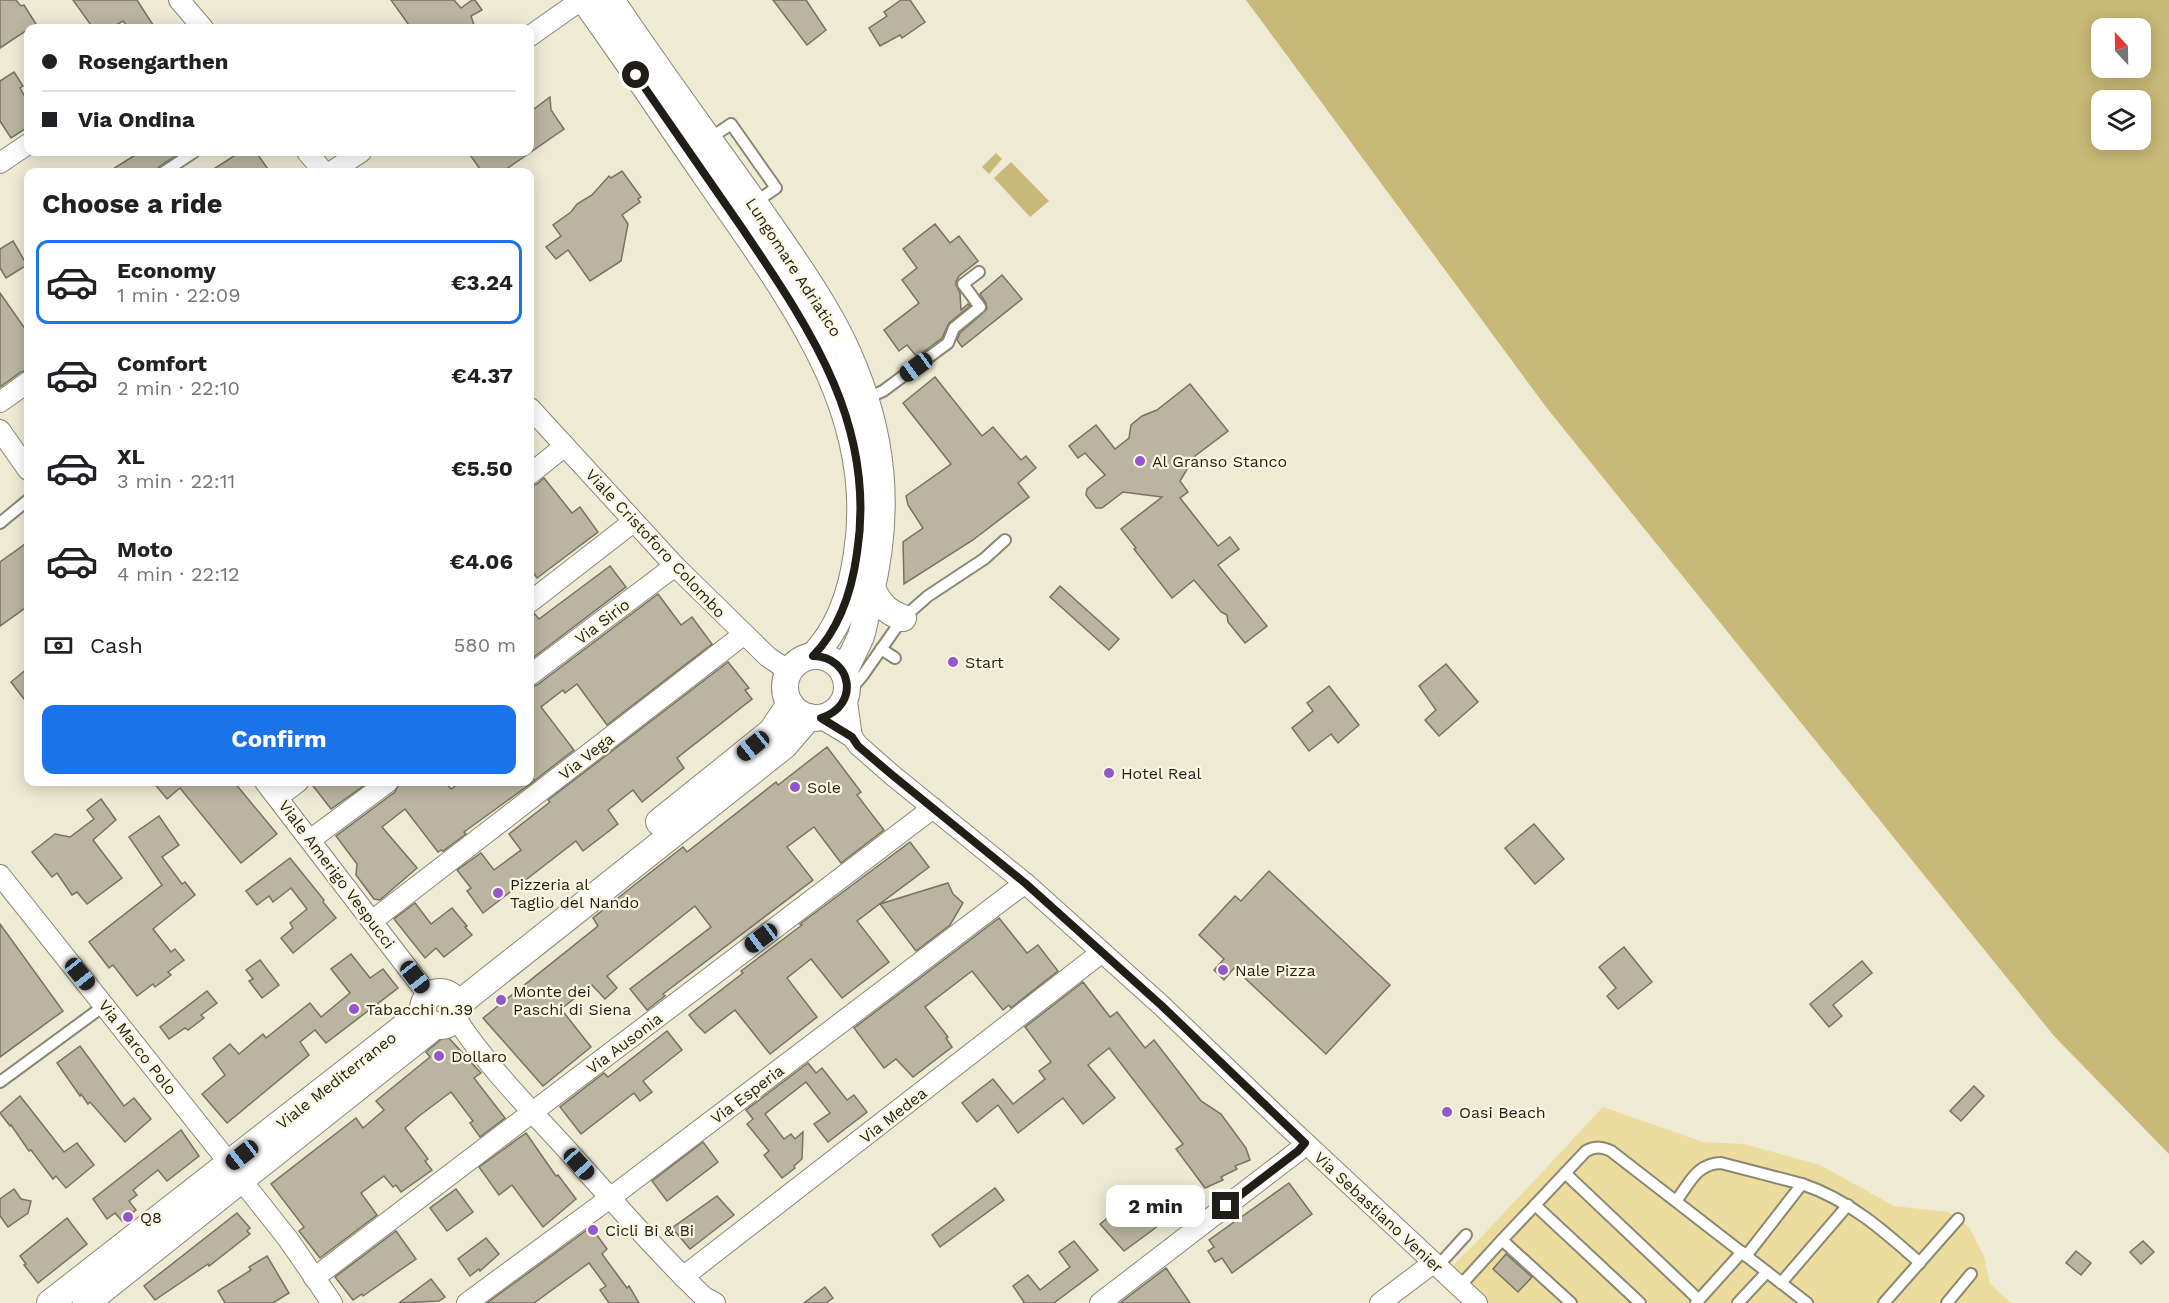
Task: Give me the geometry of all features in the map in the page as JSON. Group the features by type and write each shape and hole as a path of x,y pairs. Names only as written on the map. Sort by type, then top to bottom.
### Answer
{"street":[{"path":"179,0 199,24"},
{"path":"534,33 583,0"},
{"name":"Lungomare Adriatico","path":"583,0 776,278 809,331 836,387 854,450 860,489 860,534 854,575 837,622 826,642 813,656"},
{"name":"Lungomare Adriatico","path":"612,0 790,254 847,351 865,399 877,446 883,487 882,535 861,634 845,684"},
{"path":"0,163 24,147"},
{"path":"310,156 321,168"},
{"path":"337,168 355,156"},
{"path":"0,402 24,385"},
{"name":"Viale Cristoforo Colombo","path":"534,412 675,566 743,634 777,664 789,671"},
{"path":"0,430 24,464"},
{"path":"534,471 565,446"},
{"path":"534,599 633,522"},
{"name":"Via Sirio","path":"534,672 675,566"},
{"path":"872,588 885,609 903,618"},
{"name":"Via Vega","path":"372,921 743,634"},
{"path":"845,684 837,710 806,713 785,688 789,671 803,658 813,656 831,660 845,684 852,737"},
{"name":"Via Sebastiano Venier","path":"806,713 852,737 858,746 882,767 1025,883 1162,1006 1305,1143 1478,1303"},
{"name":"Viale Mediterraneo","path":"50,1303 236,1173 445,1014 771,732 806,713"},
{"name":"Viale Amerigo Vespucci","path":"268,786 445,1014 683,1277 704,1297 715,1303"},
{"path":"278,797 293,786"},
{"path":"310,840 383,786"},
{"name":"Via Ausonia","path":"314,1278 933,808"},
{"name":"Via Marco Polo","path":"0,875 288,1239 332,1303"},
{"name":"Via Esperia","path":"467,1303 610,1198 1025,883"},
{"name":"Via Medea","path":"683,1277 1102,952"},
{"path":"1100,1303 1298,1151 1305,1143"},
{"name":"Viale Mediterraneo","path":"86,1303 236,1173"},
{"path":"1380,1303 1435,1265"}],"lane":[{"path":"170,168 188,156"},
{"path":"865,399 883,391 948,344 954,328 980,307 963,284 979,272"},
{"path":"0,523 24,503"},
{"path":"845,684 882,649 903,618 928,596 984,559 1005,540"},
{"path":"882,649 895,658"},
{"path":"0,1082 105,1005"},
{"path":"1459,1287 1586,1152 1593,1148 1603,1148 1611,1151 1807,1303"},
{"path":"1676,1201 1702,1167 1721,1163 1822,1191 1872,1221 1920,1263"},
{"path":"1565,1173 1697,1301 1744,1254 1802,1184"},
{"path":"1781,1283 1848,1205"},
{"path":"1535,1206 1640,1303"},
{"path":"1884,1303 1959,1219"},
{"path":"1435,1265 1466,1235"},
{"path":"1502,1240 1571,1303"},
{"path":"1738,1303 1767,1272"},
{"path":"1947,1303 1971,1274"}],"shaded area":[{"path":"1246,0 2169,0 2169,1154 2054,1036 1546,407"},
{"path":"996,153 1002,159 989,174 982,167"},
{"path":"1011,162 1049,201 1030,217 994,178"},
{"path":"1603,1107 1703,1142 1744,1144 1820,1165 1894,1206 1948,1212 1969,1227 1984,1256 1990,1284 2011,1303 1489,1303 1450,1268"}],"building":[{"path":"0,0 16,0 21,6 24,5 36,24 24,24 24,32 0,48"},
{"path":"73,0 137,0 152,24 126,24 123,21 118,24 90,24"},
{"path":"391,0 454,0 461,8 475,0 482,10 471,16 474,24 408,24"},
{"path":"773,0 806,0 826,30 807,45"},
{"path":"901,0 910,0 925,22 902,38 900,35 880,46 869,28 887,16 884,12"},
{"path":"14,72 23,86 20,88 24,95 24,130 11,138 0,121 0,81"},
{"path":"550,97 551,110 564,129 534,150 534,109"},
{"path":"134,156 175,156 158,168 114,168"},
{"path":"234,156 259,156 267,168 215,168"},
{"path":"471,156 525,156 508,168 479,168"},
{"path":"622,171 641,197 638,199 640,202 622,215 628,224 621,261 590,281 568,250 556,259 546,247 561,236 553,225 571,212 577,204 592,195 609,176 611,178"},
{"path":"935,224 950,243 959,236 978,261 959,276 956,282 960,293 961,310 968,304 970,306 949,323 942,338 917,357 907,345 899,351 884,330 919,303 902,280 917,268 903,249"},
{"path":"13,241 24,260 24,267 6,278 0,268 0,249"},
{"path":"1002,275 1022,299 962,347 957,340 960,333 987,309 980,294"},
{"path":"0,293 24,327 24,371 0,387"},
{"path":"935,377 982,436 993,427 1021,460 1026,456 1036,468 1018,483 1029,497 973,540 904,584 903,542 923,528 908,505 906,496 951,464 903,403"},
{"path":"1190,384 1228,431 1195,456 1180,481 1188,492 1180,498 1218,546 1230,537 1239,549 1218,565 1267,626 1245,643 1228,622 1227,615 1221,612 1194,580 1172,598 1121,529 1162,497 1123,492 1102,508 1096,508 1086,495 1087,489 1105,475 1085,453 1078,458 1069,446 1096,425 1115,449 1129,438 1131,425 1142,416 1157,410"},
{"path":"544,478 572,513 580,507 598,532 537,578 534,574 534,485"},
{"path":"24,545 24,609 0,626 0,562"},
{"path":"610,566 626,587 534,657 534,613 539,619"},
{"path":"1060,586 1119,639 1109,650 1050,597"},
{"path":"658,594 681,625 692,617 712,644 607,725 577,684 565,693 563,690 541,707 574,750 534,781 534,686"},
{"path":"728,662 749,688 745,690 752,699 677,758 684,768 642,802 633,790 608,810 618,824 583,851 576,841 483,913 467,891 471,888 457,870 481,853 494,870 521,850 509,834 550,802 548,800"},
{"path":"1446,664 1478,702 1439,736 1425,720 1436,710 1419,686"},
{"path":"24,671 24,699 11,682"},
{"path":"1329,686 1359,725 1338,743 1331,734 1309,751 1292,728 1313,711 1307,703"},
{"path":"827,747 861,792 857,795 884,830 841,863 814,827 787,847 813,880 663,994 665,996 647,1010 630,989 711,927 695,906 607,976 617,988 605,999 592,985 561,1009 591,1047 543,1086 483,1018 598,926 593,918 633,886 683,847 687,852 776,782 778,785"},
{"path":"156,786 237,786 277,834 241,863 180,788 167,799"},
{"path":"313,786 363,786 331,809"},
{"path":"398,786 448,786 451,789 455,786 527,786 464,832 466,834 443,851 438,852 405,809 382,827 417,868 380,900 374,899 356,875 357,864 336,836 395,792"},
{"path":"101,799 116,820 93,840 122,878 87,904 77,892 72,895 57,873 52,877 32,852 55,834 70,837 94,819 87,810"},
{"path":"159,816 179,845 162,857 182,884 185,882 195,895 153,929 171,952 175,949 184,960 168,972 171,975 155,987 153,984 137,996 113,965 109,968 89,942 162,885 129,837"},
{"path":"1534,824 1564,859 1535,884 1505,848"},
{"path":"910,842 929,867 857,921 889,962 842,998 811,959 787,978 817,1017 770,1054 735,1010 705,1033 697,1025 689,1015 743,973 741,971 802,925 800,924"},
{"path":"290,858 336,918 293,953 281,938 293,928 290,923 307,909 291,888 273,902 269,896 257,905 246,891"},
{"path":"1269,871 1390,985 1326,1054 1234,968 1224,980 1214,970 1224,959 1199,935 1235,896 1241,901"},
{"path":"948,883 953,894 963,903 950,925 916,951 880,904"},
{"path":"415,903 431,924 452,908 472,935 444,957 436,948 425,958 394,919"},
{"path":"999,918 1027,953 1038,945 1058,971 1011,1008 1009,1005 1003,1010 972,971 925,1007 948,1037 946,1038 952,1047 913,1077 896,1059 884,1068 854,1028"},
{"path":"0,924 63,1011 0,1057"},
{"path":"1624,947 1652,982 1618,1009 1607,996 1616,988 1599,967"},
{"path":"351,954 370,978 383,969 398,988 326,1043 315,1030 300,1042 309,1055 227,1123 202,1094 225,1075 213,1058 230,1044 239,1054 263,1034 266,1038 310,1003 321,1017 350,993 331,969"},
{"path":"260,960 279,985 262,998 249,981 253,979 246,970"},
{"path":"1862,961 1872,973 1833,1005 1842,1016 1829,1027 1810,1004"},
{"path":"1083,982 1110,1017 1117,1012 1145,1048 1154,1040 1201,1101 1221,1114 1246,1148 1250,1160 1235,1166 1237,1169 1221,1177 1223,1180 1205,1188 1176,1149 1183,1144 1109,1048 1088,1065 1115,1098 1083,1124 1063,1098 1018,1133 998,1105 977,1122 962,1103 993,1079 1013,1104 1045,1079 1039,1071 1051,1062 1025,1027"},
{"path":"207,991 217,1003 201,1015 204,1018 188,1030 185,1028 169,1039 160,1027"},
{"path":"667,1031 682,1050 643,1081 652,1092 640,1101 634,1093 581,1134 560,1107 604,1073 608,1077"},
{"path":"446,1035 481,1073 474,1078 505,1118 480,1137 470,1123 473,1121 451,1092 419,1116 405,1128 428,1159 425,1161 432,1170 401,1192 396,1185 393,1187 384,1176 361,1193 377,1215 320,1258 299,1231 304,1227 271,1184 356,1118 363,1128 384,1110 376,1101 430,1057 426,1052"},
{"path":"80,1046 124,1106 134,1098 151,1119 125,1142 90,1102 88,1104 81,1094 80,1096 57,1063"},
{"path":"808,1063 816,1073 822,1068 847,1100 854,1095 867,1112 828,1142 814,1124 830,1113 806,1082 765,1114 784,1139 791,1134 795,1139 803,1132 802,1159 782,1178 764,1155 769,1151 747,1124 753,1119 746,1110"},
{"path":"1974,1086 1984,1096 1961,1121 1950,1111"},
{"path":"20,1096 64,1152 77,1143 94,1165 66,1188 56,1176 53,1179 0,1113"},
{"path":"181,1130 199,1156 167,1181 158,1170 133,1190 137,1195 129,1201 136,1210 122,1221 115,1213 107,1219 93,1199"},
{"path":"526,1133 556,1176 558,1175 576,1199 543,1227 512,1185 499,1195 479,1167"},
{"path":"703,1142 718,1162 667,1201 652,1181"},
{"path":"1289,1183 1312,1214 1232,1273 1222,1258 1215,1262 1208,1251 1214,1247 1209,1240"},
{"path":"995,1188 1004,1200 940,1247 932,1235"},
{"path":"1143,1188 1166,1220 1124,1251 1100,1224 1111,1215 1110,1213"},
{"path":"14,1189 21,1199 31,1201 28,1213 8,1227 0,1216 0,1199"},
{"path":"456,1189 473,1212 447,1231 430,1208"},
{"path":"717,1196 734,1215 690,1249 672,1228"},
{"path":"237,1213 250,1228 247,1231 250,1234 209,1266 208,1264 155,1300 144,1286"},
{"path":"67,1218 87,1244 38,1283 20,1256"},
{"path":"591,1227 607,1249 602,1254 627,1288 629,1286 639,1303 609,1303 600,1290 606,1286 589,1263 534,1303 487,1303"},
{"path":"396,1231 416,1259 363,1296 362,1294 353,1300 335,1277"},
{"path":"486,1238 499,1254 480,1271 479,1269 470,1276 458,1259"},
{"path":"1074,1241 1098,1270 1054,1303 1023,1303 1013,1286 1028,1275 1040,1290 1070,1267 1059,1252"},
{"path":"2143,1241 2154,1252 2141,1264 2130,1252"},
{"path":"2076,1251 2091,1263 2081,1275 2066,1263"},
{"path":"1506,1254 1532,1277 1518,1292 1493,1269"},
{"path":"267,1256 289,1293 273,1303 225,1303 218,1291 251,1270 249,1267"},
{"path":"1166,1268 1190,1303 1120,1303"},
{"path":"431,1279 445,1297 439,1301 399,1303"},
{"path":"825,1287 833,1298 826,1303 804,1303"}],"place":[{"name":"Al Granso Stanco","path":"1140,461"},
{"name":"Start","path":"953,662"},
{"name":"Hotel Real","path":"1109,773"},
{"name":"Sole","path":"795,787"},
{"name":"Pizzeria al Taglio del Nando","path":"498,893"},
{"name":"Nale Pizza","path":"1223,970"},
{"name":"Monte dei Paschi di Siena","path":"501,1000"},
{"name":"Tabacchi n.39","path":"354,1009"},
{"name":"Dollaro","path":"439,1056"},
{"name":"Oasi Beach","path":"1447,1112"},
{"name":"Q8","path":"128,1217"},
{"name":"Cicli Bi & Bi","path":"593,1230"}],"route":[{"path":"636,75 809,331 825,360 845,414 860,489 860,534 854,575 837,622 826,642 813,656 822,656 838,665 844,673 847,687 843,703 830,715 821,718 852,737 858,746 891,774 1025,883 1162,1006 1305,1143 1298,1151 1226,1206"}]}
